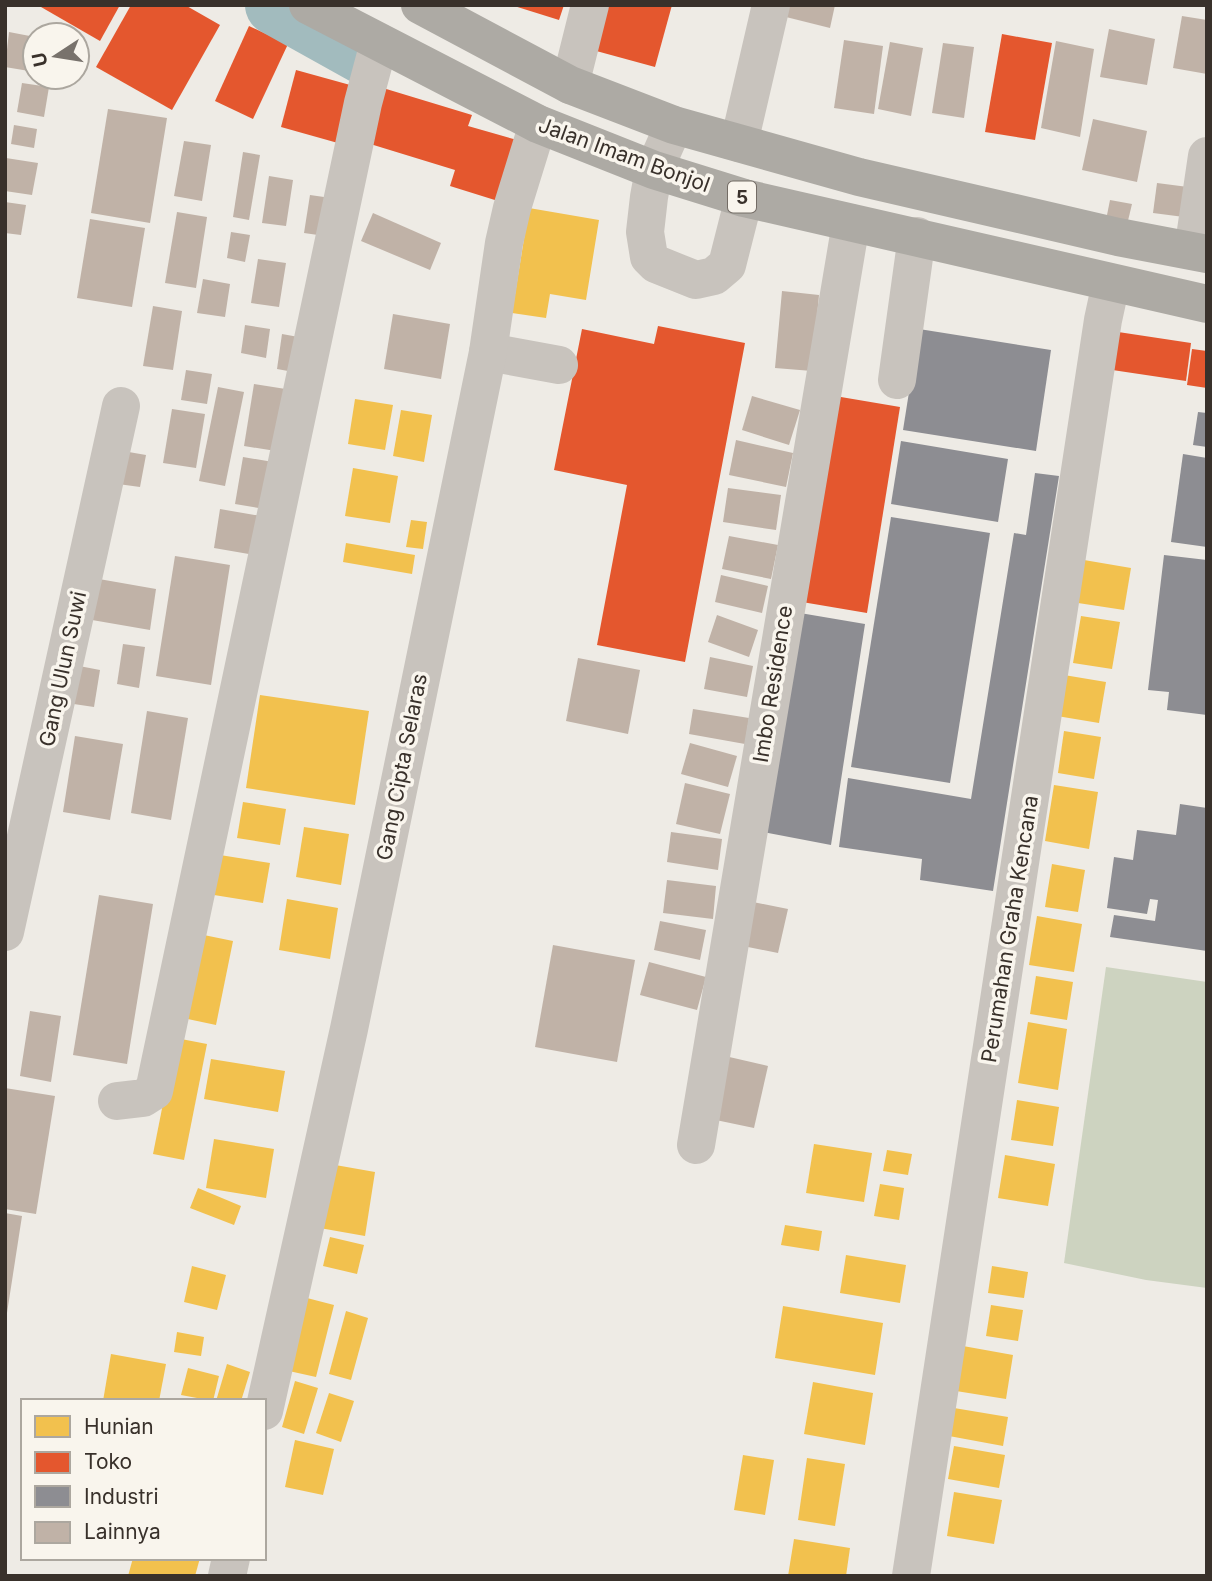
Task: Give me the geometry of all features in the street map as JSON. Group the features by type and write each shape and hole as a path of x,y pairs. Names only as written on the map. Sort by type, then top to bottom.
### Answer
{"highway":[{"name":"Jalan Imam Bonjol","path":"308,5 537,124 654,170 744,198 1207,304"},
{"path":"420,5 570,85 674,125 859,177 1118,237 1200,253"}],"street":[{"path":"570,85 590,5"},
{"path":"739,144 771,5"},
{"path":"117,1101 143,1098 154,1090 363,103 379,43"},
{"name":"Gang Cipta Selaras","path":"266,1402 349,1029 488,352 504,243 537,124"},
{"path":"674,125 654,170 645,232 649,257 656,264 695,280 714,276 727,265 744,198"},
{"path":"1200,253 1207,156"},
{"name":"Imbo Residence","path":"696,1145 851,223"},
{"path":"897,380 917,236"},
{"name":"Perumahan Graha Kencana","path":"911,1576 1102,320 1111,284"},
{"path":"488,352 559,365"},
{"name":"Gang Ulun Suwi","path":"5,932 121,406"}],"green space":[{"path":"1106,967 1207,982 1207,1288 1146,1280 1064,1263"}],"building: Hunian":[{"path":"529,208 599,220 586,300 550,294 546,318 512,313"},
{"path":"355,399 393,405 385,450 348,444"},
{"path":"401,410 432,415 424,462 393,456"},
{"path":"353,468 398,476 390,523 345,516"},
{"path":"411,520 427,522 423,549 406,547"},
{"path":"346,543 415,555 412,574 343,562"},
{"path":"1084,560 1131,568 1124,610 1078,603"},
{"path":"1081,616 1120,622 1112,669 1073,663"},
{"path":"1064,675 1106,682 1099,723 1057,716"},
{"path":"260,695 369,711 355,805 246,788"},
{"path":"1064,731 1101,737 1094,779 1058,773"},
{"path":"1054,785 1098,792 1089,849 1045,841"},
{"path":"243,802 286,809 280,845 237,838"},
{"path":"304,827 349,834 341,885 296,877"},
{"path":"220,855 270,863 263,903 214,895"},
{"path":"1052,864 1085,870 1078,912 1045,907"},
{"path":"287,899 338,908 330,959 279,950"},
{"path":"1037,916 1082,924 1074,972 1029,965"},
{"path":"199,934 233,941 216,1025 183,1018"},
{"path":"1036,976 1073,982 1067,1020 1030,1014"},
{"path":"1028,1022 1067,1029 1058,1090 1018,1083"},
{"path":"176,1038 207,1044 184,1160 153,1154"},
{"path":"211,1059 285,1071 278,1112 204,1099"},
{"path":"1017,1100 1059,1107 1053,1146 1011,1140"},
{"path":"214,1139 274,1149 266,1198 206,1188"},
{"path":"814,1144 872,1153 864,1202 806,1193"},
{"path":"887,1150 912,1154 908,1175 883,1171"},
{"path":"1005,1155 1055,1164 1048,1206 998,1198"},
{"path":"324,1163 375,1172 365,1236 314,1227"},
{"path":"880,1184 904,1188 899,1220 874,1216"},
{"path":"198,1188 241,1206 234,1225 190,1208"},
{"path":"785,1225 822,1231 819,1251 781,1245"},
{"path":"330,1237 364,1245 357,1274 323,1266"},
{"path":"846,1255 906,1265 900,1303 840,1293"},
{"path":"192,1266 226,1275 217,1310 184,1302"},
{"path":"992,1266 1028,1272 1024,1298 988,1293"},
{"path":"307,1298 334,1305 316,1377 289,1371"},
{"path":"991,1305 1023,1310 1018,1341 986,1336"},
{"path":"783,1306 883,1323 875,1375 775,1358"},
{"path":"346,1311 368,1318 351,1380 329,1374"},
{"path":"177,1332 204,1337 201,1356 174,1352"},
{"path":"963,1346 1013,1355 1006,1399 956,1391"},
{"path":"111,1354 166,1364 159,1399 103,1399"},
{"path":"227,1364 250,1372 242,1399 217,1399"},
{"path":"188,1368 219,1376 213,1399 181,1395"},
{"path":"295,1381 318,1388 304,1434 282,1427"},
{"path":"813,1382 873,1393 865,1445 804,1434"},
{"path":"329,1393 354,1401 341,1442 316,1433"},
{"path":"954,1408 1008,1417 1003,1446 949,1436"},
{"path":"295,1440 334,1449 323,1495 285,1487"},
{"path":"954,1446 1005,1455 999,1488 948,1479"},
{"path":"743,1455 774,1460 765,1515 734,1510"},
{"path":"807,1458 845,1464 835,1526 798,1520"},
{"path":"954,1492 1002,1500 994,1544 947,1536"},
{"path":"794,1539 850,1548 846,1576 788,1576"},
{"path":"132,1560 199,1560 195,1576 128,1576"}],"building: Toko":[{"path":"120,5 100,41 91,36 91,21 65,21 41,7"},
{"path":"131,5 185,5 220,25 172,110 96,67"},
{"path":"511,5 564,5 559,20"},
{"path":"600,5 672,5 655,67 589,49"},
{"path":"249,26 288,44 253,119 215,101"},
{"path":"1002,34 1052,43 1035,140 985,132"},
{"path":"296,70 361,88 345,145 281,127"},
{"path":"383,88 472,115 468,126 517,140 498,201 450,186 455,170 367,143"},
{"path":"658,326 745,343 685,662 597,645 627,485 554,470 582,329 654,344"},
{"path":"1105,330 1191,343 1186,381 1099,368"},
{"path":"1192,349 1207,351 1207,388 1187,385"},
{"path":"835,396 900,407 867,613 802,602"}],"building: Industri":[{"path":"919,329 1051,350 1036,451 903,430"},
{"path":"1198,412 1207,413 1207,447 1193,445"},
{"path":"901,441 1008,459 998,522 891,504"},
{"path":"1183,454 1207,458 1207,547 1171,542"},
{"path":"1035,473 1059,476 993,891 920,880 922,859 839,847 848,778 971,799 1014,533 1026,535"},
{"path":"891,517 990,533 950,783 851,767"},
{"path":"1164,555 1207,560 1207,715 1167,710 1169,692 1148,690"},
{"path":"800,613 865,624 831,845 763,832"},
{"path":"1180,804 1207,808 1207,951 1110,937 1114,915 1155,921 1158,900 1150,899 1147,914 1107,908 1114,857 1133,860 1137,830 1176,835"}],"building: Lainnya":[{"path":"780,5 835,5 830,28 778,15"},
{"path":"1182,16 1207,20 1207,74 1173,68"},
{"path":"1109,29 1155,39 1147,85 1100,77"},
{"path":"9,32 21,34 21,70 5,67"},
{"path":"844,40 883,46 874,114 834,108"},
{"path":"1056,41 1094,49 1080,137 1041,128"},
{"path":"890,42 923,48 911,116 878,109"},
{"path":"943,43 974,47 964,118 932,113"},
{"path":"21,89 21,91 48,91 44,117 17,112"},
{"path":"108,109 167,118 150,223 91,213"},
{"path":"1093,119 1147,131 1137,182 1082,170"},
{"path":"14,125 37,129 34,148 11,144"},
{"path":"184,141 211,145 202,201 174,196"},
{"path":"243,152 260,155 249,220 233,217"},
{"path":"6,158 38,163 32,195 5,191"},
{"path":"269,176 293,180 286,226 262,223"},
{"path":"1157,183 1188,187 1184,217 1153,213"},
{"path":"310,195 331,198 325,236 304,233"},
{"path":"1110,200 1132,204 1126,229 1105,225"},
{"path":"5,202 26,205 21,235 5,233"},
{"path":"177,212 207,217 196,288 165,283"},
{"path":"373,213 441,243 430,270 361,241"},
{"path":"90,219 145,228 132,307 77,298"},
{"path":"231,232 250,235 245,262 227,258"},
{"path":"258,259 286,263 279,307 251,303"},
{"path":"203,279 230,284 225,317 197,313"},
{"path":"782,291 819,295 812,371 775,368"},
{"path":"153,306 182,311 173,370 143,366"},
{"path":"393,314 450,324 441,379 384,369"},
{"path":"245,325 270,329 266,358 241,353"},
{"path":"282,334 304,338 299,373 277,369"},
{"path":"186,370 212,374 207,404 181,400"},
{"path":"254,384 292,390 282,452 244,446"},
{"path":"218,387 244,392 225,486 199,481"},
{"path":"752,396 800,410 789,445 742,430"},
{"path":"172,409 205,414 196,468 163,463"},
{"path":"736,440 793,453 786,487 729,475"},
{"path":"123,451 146,455 140,487 118,484"},
{"path":"243,457 273,462 265,509 235,504"},
{"path":"728,488 781,495 776,530 723,522"},
{"path":"220,509 267,517 261,556 214,548"},
{"path":"729,536 778,545 771,579 722,569"},
{"path":"175,556 230,565 211,685 156,676"},
{"path":"721,575 768,586 762,613 715,602"},
{"path":"99,579 156,589 150,630 92,620"},
{"path":"717,615 758,630 749,657 708,642"},
{"path":"123,644 145,647 139,688 117,684"},
{"path":"710,657 753,666 747,697 704,689"},
{"path":"578,658 640,670 628,734 566,721"},
{"path":"74,665 100,670 94,707 67,703"},
{"path":"693,709 749,718 745,744 689,734"},
{"path":"147,711 188,718 171,820 131,813"},
{"path":"75,736 123,744 110,820 63,812"},
{"path":"690,743 737,756 728,787 681,774"},
{"path":"685,783 730,794 720,834 676,824"},
{"path":"671,832 722,839 718,870 667,862"},
{"path":"667,880 716,886 713,919 663,913"},
{"path":"99,895 153,904 127,1064 73,1055"},
{"path":"753,902 788,909 778,953 743,946"},
{"path":"660,921 706,930 700,960 654,950"},
{"path":"553,945 635,960 617,1062 535,1047"},
{"path":"649,962 706,977 697,1010 640,995"},
{"path":"30,1011 61,1016 51,1082 20,1076"},
{"path":"725,1056 768,1066 754,1128 711,1119"},
{"path":"5,1088 55,1096 36,1214 5,1209"},
{"path":"5,1213 22,1216 7,1313 5,1313"}],"waterway":[{"path":"275,5 363,54"}]}
